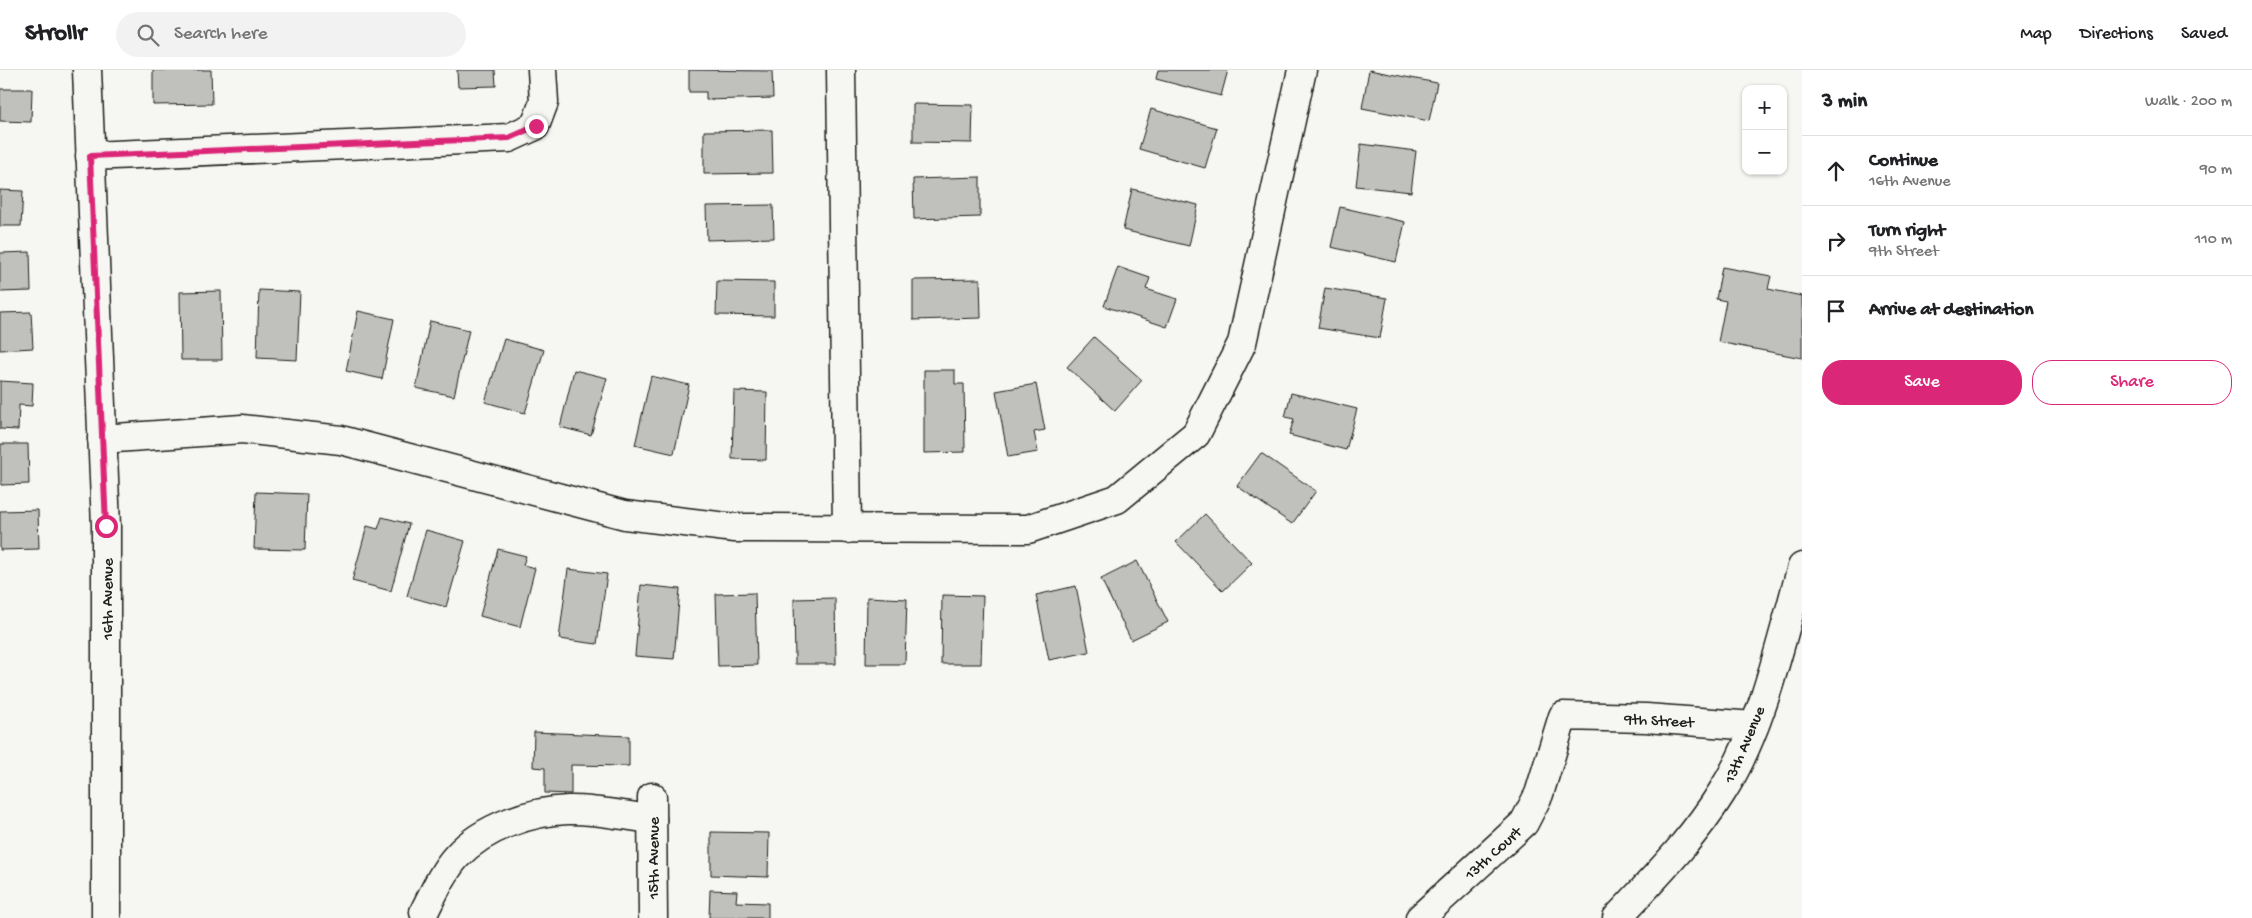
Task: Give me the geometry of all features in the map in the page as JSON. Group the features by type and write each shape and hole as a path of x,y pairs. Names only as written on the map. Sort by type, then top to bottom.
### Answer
{"street":[{"name":"16th Avenue","path":"87,70 106,526 106,918"},
{"path":"90,156 509,138 536,126 544,102 542,70"},
{"path":"841,70 846,529"},
{"path":"102,439 242,429 341,440 625,515 735,528 1028,529 1117,500 1196,434 1242,344 1302,70"},
{"name":"13th Avenue","path":"1617,918 1687,842 1735,770 1754,726 1802,566"},
{"name":"9th Street","path":"1563,716 1646,718 1754,726"},
{"name":"13th Court","path":"1420,918 1524,823 1538,794 1563,716"},
{"name":"15th Avenue","path":"424,912 457,856 480,837 508,824 538,814 568,810 652,808 653,918"}],"building":[{"path":"153,70 211,70 212,104 153,105"},
{"path":"457,70 495,70 496,86 458,87"},
{"path":"689,70 772,71 773,98 706,100 706,92 689,92"},
{"path":"1158,70 1228,70 1221,96 1156,79"},
{"path":"1369,70 1437,83 1429,121 1362,108"},
{"path":"0,89 32,89 31,122 0,121"},
{"path":"913,104 973,105 972,143 913,142"},
{"path":"1151,109 1217,128 1205,168 1139,149"},
{"path":"772,130 773,173 704,174 704,131"},
{"path":"1361,144 1416,151 1411,192 1356,186"},
{"path":"980,177 980,217 914,219 913,179"},
{"path":"1132,189 1198,205 1189,246 1123,230"},
{"path":"0,190 23,191 21,226 0,226"},
{"path":"773,205 774,238 707,240 706,206"},
{"path":"1340,207 1405,222 1396,262 1331,247"},
{"path":"30,252 31,291 0,292 0,253"},
{"path":"1118,267 1150,278 1146,289 1177,299 1167,327 1104,306"},
{"path":"1722,267 1771,276 1768,289 1802,296 1802,358 1718,342 1726,301 1716,299"},
{"path":"980,279 981,318 913,320 913,280"},
{"path":"717,281 774,282 774,316 716,315"},
{"path":"1325,288 1387,298 1380,338 1318,328"},
{"path":"259,290 300,292 297,360 257,358"},
{"path":"221,291 222,360 181,360 180,292"},
{"path":"358,311 394,319 382,379 346,371"},
{"path":"31,312 33,348 0,350 0,313"},
{"path":"430,321 469,330 454,396 416,388"},
{"path":"1094,337 1142,380 1115,411 1067,367"},
{"path":"504,339 544,350 525,413 485,402"},
{"path":"574,370 607,378 591,435 560,427"},
{"path":"924,370 955,370 955,384 964,384 965,452 924,453"},
{"path":"651,376 689,385 674,454 635,445"},
{"path":"0,381 33,383 32,406 19,405 18,430 0,429"},
{"path":"1036,384 1045,430 1034,432 1038,452 1008,457 996,391"},
{"path":"734,391 767,392 766,460 732,459"},
{"path":"1291,393 1357,409 1346,450 1289,435 1294,419 1285,417"},
{"path":"1,444 28,444 29,484 1,485"},
{"path":"1261,453 1316,491 1292,524 1237,486"},
{"path":"256,492 307,494 305,550 254,549"},
{"path":"38,510 39,549 0,550 0,511"},
{"path":"1205,514 1252,563 1223,591 1176,542"},
{"path":"382,517 409,524 391,591 352,581 367,526 378,529"},
{"path":"426,530 465,541 446,607 407,596"},
{"path":"498,549 526,556 523,565 535,568 520,627 480,616"},
{"path":"1137,561 1168,622 1131,640 1101,579"},
{"path":"568,569 607,574 597,644 559,639"},
{"path":"641,585 680,589 674,659 635,656"},
{"path":"1076,586 1089,652 1049,660 1036,595"},
{"path":"755,593 757,665 718,666 716,594"},
{"path":"942,595 983,596 981,664 941,664"},
{"path":"867,597 907,599 905,664 866,664"},
{"path":"835,598 836,664 795,664 794,599"},
{"path":"534,732 629,736 629,766 571,765 571,794 545,793 545,768 533,767"},
{"path":"711,832 769,833 768,877 711,875"},
{"path":"710,890 737,891 736,902 768,903 768,918 709,918"}],"route":[{"path":"106,526 90,156 509,138 536,126"}]}
